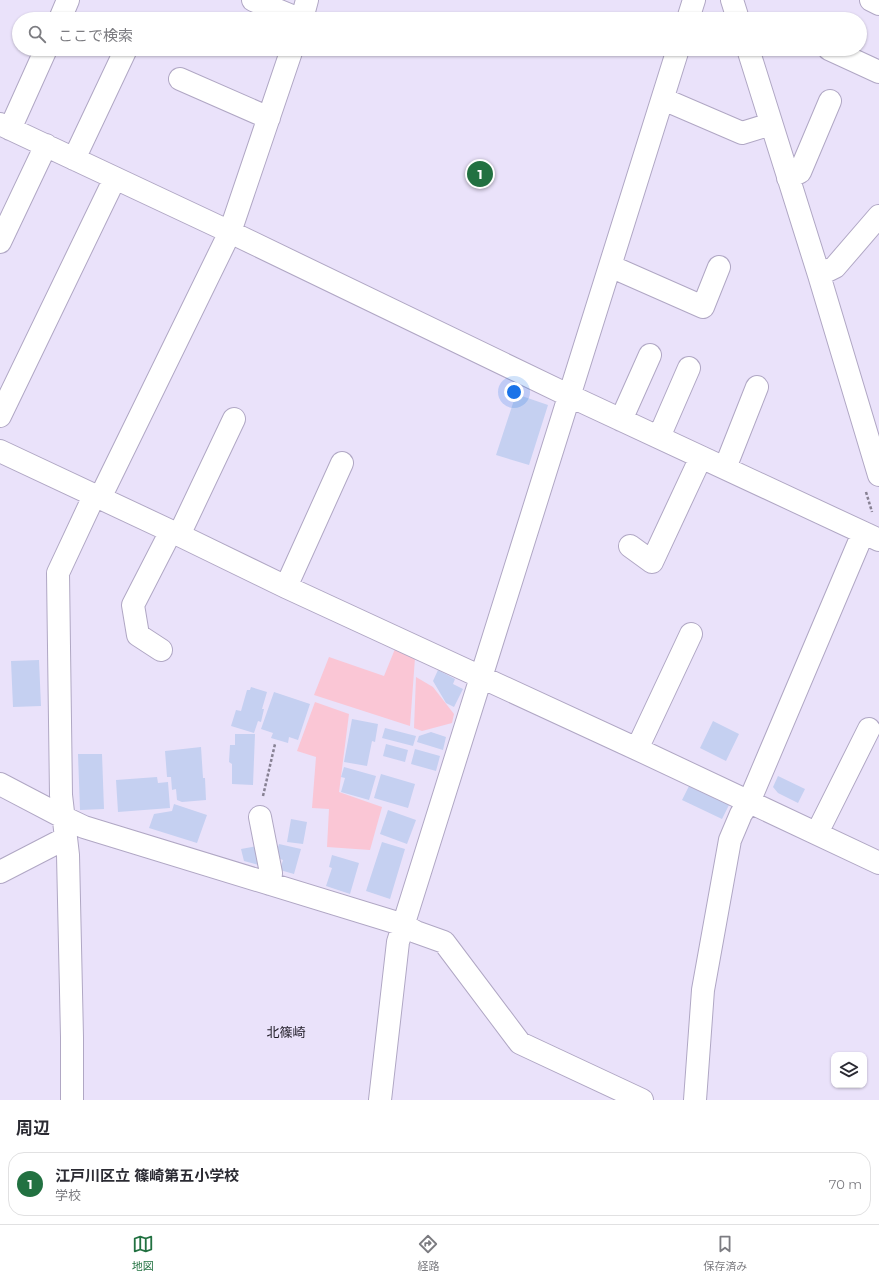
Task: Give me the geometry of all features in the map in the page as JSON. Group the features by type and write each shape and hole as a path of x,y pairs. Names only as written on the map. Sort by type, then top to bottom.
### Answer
{"street":[{"path":"63,12 68,0"},
{"path":"252,0 282,12"},
{"path":"304,12 308,0"},
{"path":"690,12 694,0"},
{"path":"732,0 736,12"},
{"path":"871,0 879,4"},
{"path":"42,56 5,126 230,232 570,396 871,537 730,840 703,990 695,1100"},
{"path":"74,159 123,56"},
{"path":"72,1100 68,855 61,795 58,573 230,232 290,56"},
{"path":"380,1100 398,942 676,56"},
{"path":"750,56 875,450 879,476"},
{"path":"844,56 879,72"},
{"path":"180,79 269,118"},
{"path":"663,99 742,133 771,124"},
{"path":"788,178 800,172 830,101"},
{"path":"0,242 46,145"},
{"path":"0,416 115,178"},
{"path":"819,275 835,267 879,216"},
{"path":"610,266 703,306 719,267"},
{"path":"622,420 650,355"},
{"path":"659,437 689,368"},
{"path":"725,468 757,387"},
{"path":"161,650 138,635 133,605 175,533 234,419"},
{"path":"0,451 286,587 637,749 879,863"},
{"path":"630,546 652,562 701,457"},
{"path":"286,587 342,463"},
{"path":"637,749 690,634"},
{"path":"816,833 869,729"},
{"path":"0,784 64,828"},
{"path":"261,808 271,873 270,884"},
{"path":"0,872 64,828 84,827 404,925 416,932 444,942 520,1043 642,1100"}],"path":[{"path":"261,808 275,744"}],"shaded area":[{"path":"395,649 415,658 410,726 314,695 329,657 384,676"},
{"path":"416,677 433,687 454,714 452,723 422,731 414,728"},
{"path":"315,702 349,714 339,792 382,807 370,850 327,847 329,809 312,808 316,757 297,751"}],"building":[{"path":"516,394 548,405 529,465 496,455"},
{"path":"39,660 41,706 13,707 11,661"},
{"path":"438,670 455,679 453,684 463,689 454,707 446,703 433,681"},
{"path":"251,687 267,692 262,709 264,709 261,722 258,721 254,733 231,726 236,710 241,711 247,690 250,690"},
{"path":"274,692 310,704 298,740 289,737 288,743 271,738 273,733 261,729"},
{"path":"352,719 378,724 375,742 372,741 367,766 344,762"},
{"path":"713,721 739,734 726,761 700,748"},
{"path":"385,728 416,736 413,746 382,738"},
{"path":"431,732 446,737 443,750 417,742 419,736"},
{"path":"235,734 255,734 253,785 232,784 232,764 229,762 230,745 235,745"},
{"path":"386,744 408,750 405,762 383,756"},
{"path":"201,747 206,800 182,802 177,800 176,789 172,790 171,777 167,777 165,751"},
{"path":"415,749 440,756 436,771 411,764"},
{"path":"78,754 102,754 104,809 80,810"},
{"path":"344,767 376,776 369,800 341,792 345,778 341,777"},
{"path":"381,774 415,784 408,808 374,798"},
{"path":"778,776 805,789 798,803 778,793 773,787"},
{"path":"157,777 158,783 168,782 170,808 118,812 116,780"},
{"path":"689,786 729,805 722,819 682,800"},
{"path":"174,804 207,815 197,843 149,828 154,814 172,811"},
{"path":"388,810 416,820 407,844 380,834"},
{"path":"291,819 307,822 303,844 287,842"},
{"path":"382,842 405,849 390,899 366,891"},
{"path":"279,844 301,849 294,874 280,870 283,860 275,857"},
{"path":"258,846 262,866 244,861 241,849"},
{"path":"332,855 359,863 350,894 326,886 332,868 329,867"}],"place":[{"name":"江戸川区立 篠崎第五小学校","path":"480,174"}],"district":[{"name":"北篠崎","path":"286,1032"}]}
